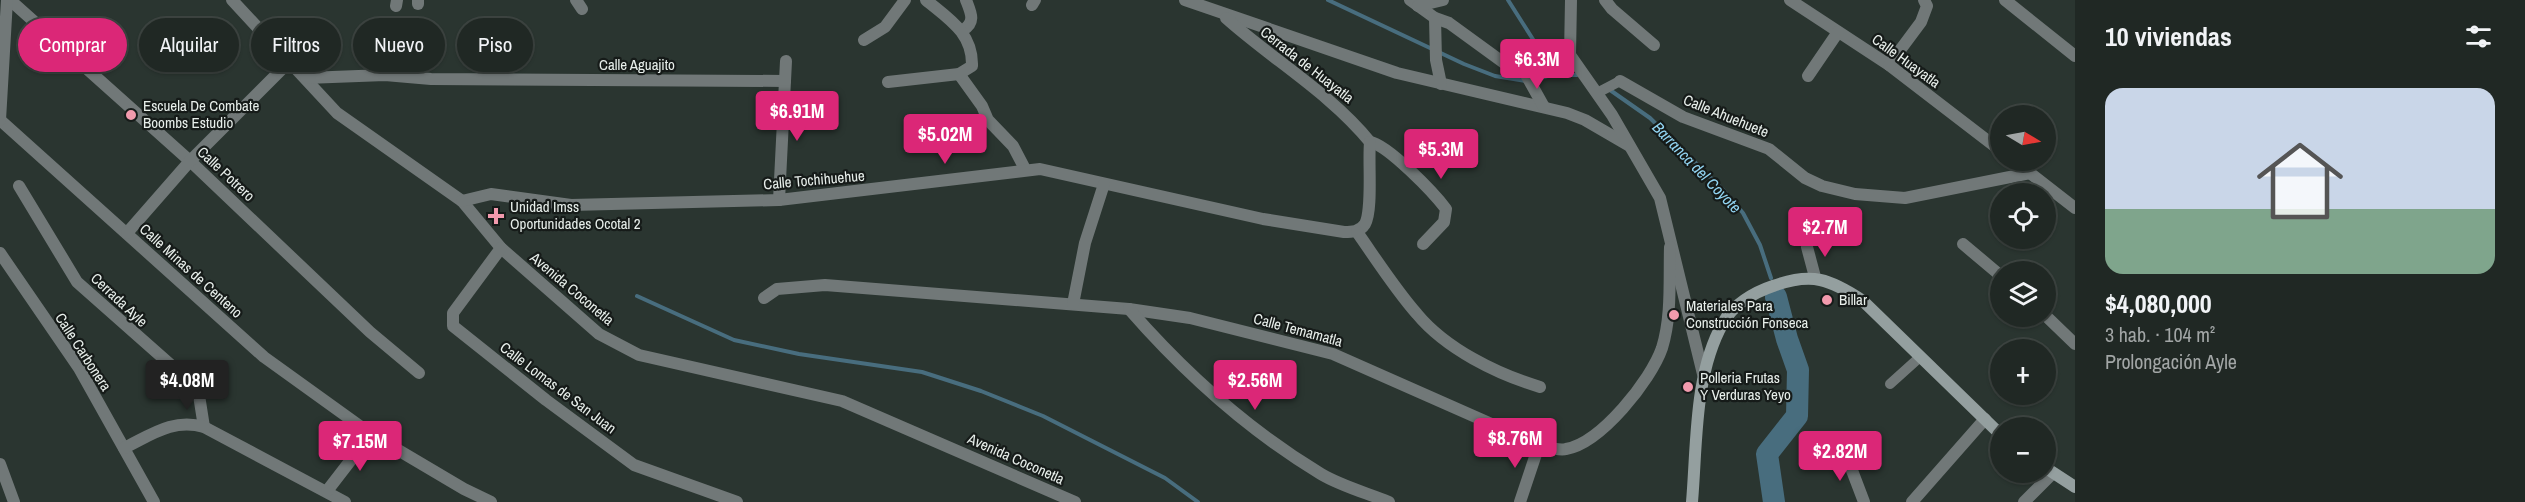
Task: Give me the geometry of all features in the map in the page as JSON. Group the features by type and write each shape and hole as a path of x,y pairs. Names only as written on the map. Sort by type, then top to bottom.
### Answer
{"main road":[{"path":"1692,502 1703,374 1724,321 1744,301 1759,291 1776,285 1815,277 1839,285 1863,301 1990,424"},
{"path":"2056,475 2075,488"}],"street":[{"name":"Calle Potrero","path":"9,0 190,161 370,332 419,373"},
{"name":"Calle Minas de Centeno","path":"9,0 0,120 264,357 371,434 464,489 491,502"},
{"name":"Avenida Coconetla","path":"232,0 251,20"},
{"path":"864,40 885,27 905,0"},
{"path":"888,82 959,74 972,66 972,55 963,30 926,0"},
{"path":"963,30 970,26 973,17 966,0"},
{"path":"1185,0 1397,73 1544,107 1585,120 1628,145"},
{"path":"1414,3 1443,0"},
{"path":"1571,0 1570,55 1597,93 1660,198 1670,247 1703,374"},
{"path":"1605,0 1612,9 1654,45"},
{"name":"Calle Huayatla","path":"1790,0 1889,65 1990,143"},
{"path":"1889,65 1921,22 1927,6 1924,0"},
{"path":"2005,0 2075,56"},
{"path":"1414,3 1436,18 1449,22 1504,63 1525,74 1544,107"},
{"name":"Cerrada de Huayatla","path":"1221,14 1256,44 1340,108 1370,142 1377,144 1407,168 1438,198 1446,209 1444,222 1423,244"},
{"path":"1436,18 1436,60 1441,84"},
{"path":"1808,76 1838,32"},
{"path":"779,200 786,61"},
{"path":"127,233 190,161 279,72"},
{"name":"Avenida Coconetla","path":"300,72 337,113 462,201 501,248 599,334 639,355 842,401 1075,502"},
{"name":"Calle Aguajito","path":"306,78 350,74 431,79 785,81"},
{"path":"959,74 982,106 988,120 1013,146 1025,169"},
{"path":"1597,93 1620,81"},
{"name":"Calle Ahuehuete","path":"1620,81 1683,117 1769,149 1813,182 1855,194 1905,198 2030,173"},
{"path":"1370,142 1368,207 1365,225 1357,232 1417,315 1434,331 1490,369 1540,387"},
{"name":"Calle Tochihuehue","path":"462,201 491,194 571,205 779,200 1040,169 1263,219 1357,232"},
{"path":"2027,171 2075,208"},
{"path":"1073,304 1085,243 1104,184"},
{"name":"Cerrada Ayle","path":"19,186 77,282 198,389 204,426"},
{"path":"1963,244 1990,267"},
{"name":"Calle Temamatla","path":"764,298 777,289 825,285 1129,309 1190,318 1333,354 1539,445 1565,450 1581,444 1621,411 1644,383 1662,348 1668,317 1670,247"},
{"path":"1806,247 1815,277"},
{"name":"Calle Lomas de San Juan","path":"501,248 453,313 453,326 546,400 634,465 737,502"},
{"name":"Calle Carbonera","path":"0,253 79,368 154,502"},
{"path":"1129,309 1161,345 1254,430 1323,475 1389,502"},
{"path":"2056,326 2075,344"},
{"path":"1890,384 1920,357"},
{"path":"1912,502 1985,419"},
{"path":"124,448 177,423 204,426 342,501"},
{"path":"327,491 371,434"},
{"path":"1520,502 1539,445"},
{"path":"1845,452 1864,502"},
{"path":"0,464 14,502"},
{"path":"2024,502 2040,483"}],"waterway":[{"path":"1328,0 1464,64 1495,76 1526,81"},
{"name":"Barranca del Coyote","path":"1508,0 1541,52 1551,75 1577,75"},
{"path":"1533,80 1551,75"},
{"name":"Barranca del Coyote","path":"1610,90 1650,118 1724,191 1743,213 1760,245 1771,278"},
{"path":"637,296 734,340 799,354 922,372 981,391 1043,416 1165,478 1198,502"},
{"name":"Barranca del Coyote","path":"1774,502 1767,454 1797,416 1798,370 1776,297"}],"place":[{"name":"Escuela De Combate Boombs Estudio","path":"131,115"},
{"name":"Unidad Imss Oportunidades Ocotal 2","path":"496,216"},
{"name":"Billar","path":"1827,300"},
{"name":"Materiales Para Construcción Fonseca","path":"1674,315"},
{"name":"Polleria Frutas Y Verduras Yeyo","path":"1688,387"}]}
